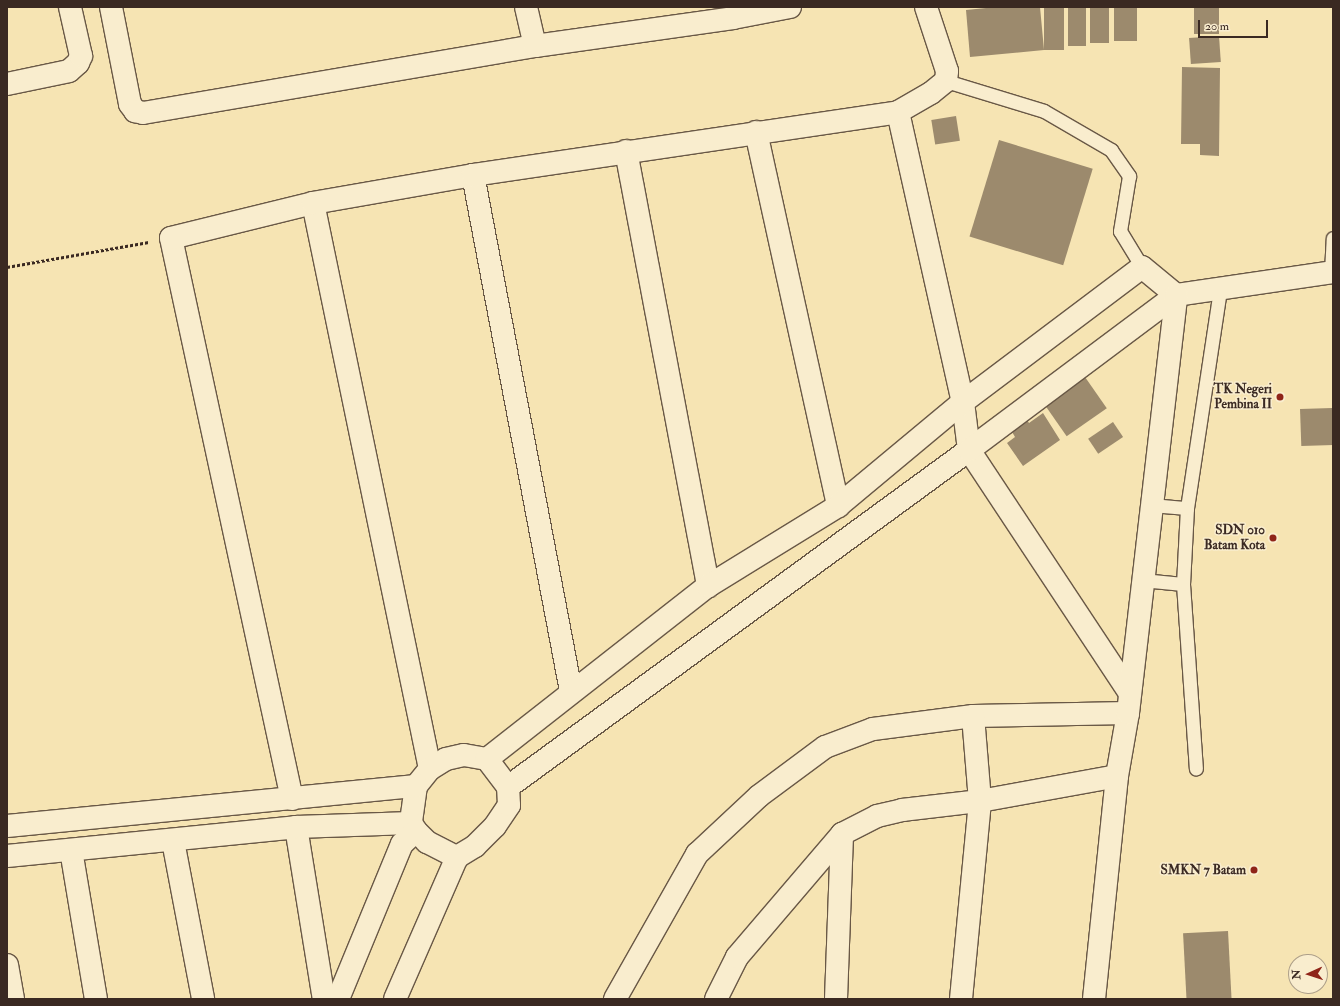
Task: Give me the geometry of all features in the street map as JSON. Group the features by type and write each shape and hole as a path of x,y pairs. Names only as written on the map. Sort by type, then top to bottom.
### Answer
{"street":[{"path":"7,84 69,71 78,63 81,56 70,7"},
{"path":"111,7 130,104 138,113 535,46 733,18 790,7"},
{"path":"526,7 535,46"},
{"path":"292,799 171,238 313,203 473,175 626,151 898,112 931,94 946,81 947,71 926,7"},
{"path":"898,112 963,402 969,450 1128,690"},
{"path":"756,132 838,506"},
{"path":"626,151 708,586"},
{"path":"473,175 571,691"},
{"path":"313,203 430,769"},
{"path":"487,759 571,691 708,586 838,506 963,402 1142,267 1176,295"},
{"path":"508,787 969,450 1176,295 1332,272"},
{"path":"1094,999 1117,776 1128,713 1128,690 1176,295"},
{"path":"616,999 697,854 759,796 825,747 873,729 973,716 1128,713"},
{"path":"961,999 980,801 973,716"},
{"path":"338,999 402,844 414,827 416,786 430,769 446,759 464,754 487,759 508,787 509,805 495,826 475,846 457,857 395,999"},
{"path":"716,999 737,957 842,834 877,816 980,801 1117,776"},
{"path":"7,826 292,799 358,789 416,786"},
{"path":"7,856 172,841 296,827 414,827 428,842 457,857"},
{"path":"296,827 324,999"},
{"path":"836,999 842,834"},
{"path":"172,841 203,999"},
{"path":"71,850 96,999"},
{"path":"7,965 13,999"}],"lane":[{"path":"946,81 1044,111 1111,150 1129,176 1120,231 1142,267"},
{"path":"1332,272 1333,238"},
{"path":"1196,769 1183,584 1187,508 1220,289"},
{"path":"1151,504 1187,508"},
{"path":"1142,580 1183,584"}],"path":[{"path":"7,267 171,238"}],"building":[{"path":"996,7 1040,7 1044,50 970,57 966,10"},
{"path":"1044,7 1064,7 1064,50 1044,50"},
{"path":"1068,7 1086,7 1086,46 1068,46"},
{"path":"1090,7 1109,7 1109,43 1090,43"},
{"path":"1114,7 1137,7 1137,41 1114,41"},
{"path":"1194,7 1219,7 1219,34 1194,34"},
{"path":"1219,36 1221,62 1191,64 1189,38"},
{"path":"1182,67 1220,68 1219,156 1200,155 1200,144 1181,144"},
{"path":"956,116 960,141 935,145 931,120"},
{"path":"999,140 1093,169 1063,265 969,237"},
{"path":"1085,377 1107,408 1067,436 1045,405"},
{"path":"1332,408 1333,445 1301,446 1300,409"},
{"path":"1043,413 1060,440 1023,466 1007,443 1015,437 1008,425 1023,414 1029,423"},
{"path":"1113,422 1123,437 1098,454 1088,439"},
{"path":"1228,931 1232,999 1187,999 1183,933"}],"place":[{"name":"TK Negeri Pembina II","path":"1280,397"},
{"name":"SDN 010 Batam Kota","path":"1273,538"},
{"name":"SMKN 7 Batam","path":"1254,870"}]}
